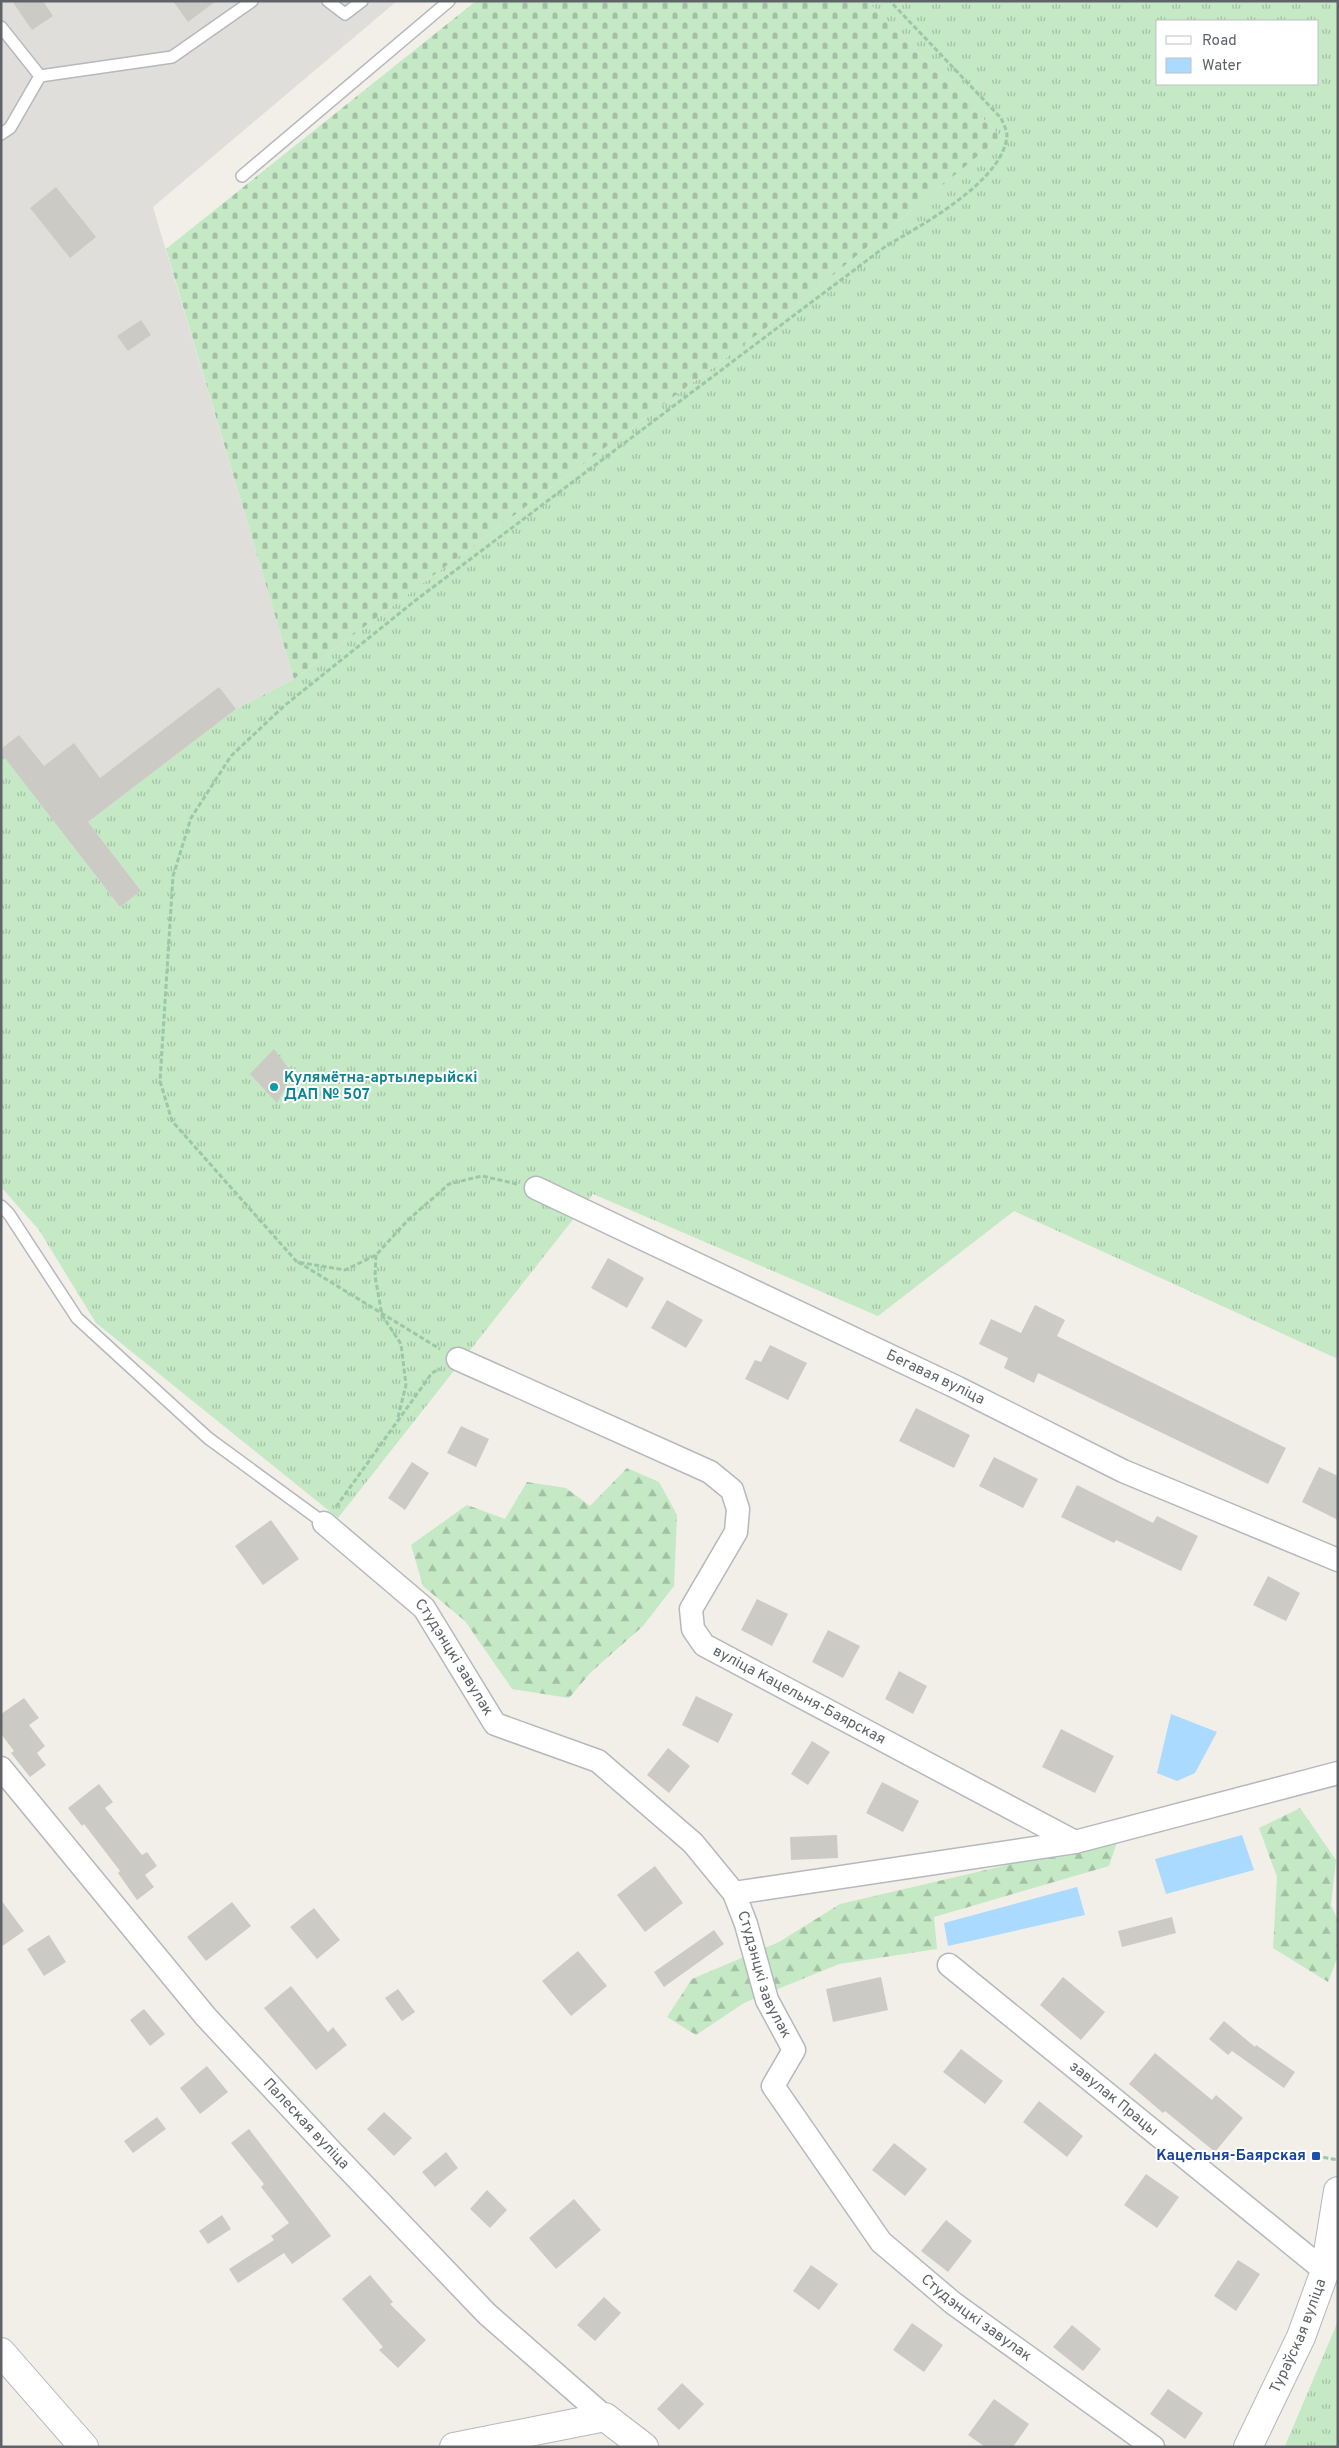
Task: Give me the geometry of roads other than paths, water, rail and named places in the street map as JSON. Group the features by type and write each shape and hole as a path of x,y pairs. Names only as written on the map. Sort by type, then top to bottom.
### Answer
{"street":[{"name":"Бегавая вуліца","path":"536,1188 958,1388 1123,1471 1338,1560"},
{"name":"вуліца Кацельня-Баярская","path":"458,1359 710,1472 732,1490 738,1509 736,1532 692,1608 693,1629 704,1645 1075,1842"},
{"name":"Студэнцкі завулак","path":"324,1523 424,1608 495,1724 598,1761 693,1843 734,1893 746,1924 767,2000 794,2050 773,2086 881,2242 953,2303 1153,2447"},
{"name":"Палеская вуліца","path":"1,1768 206,2017 332,2152 487,2314 605,2417 644,2447"},
{"path":"734,1893 1075,1842 1338,1773"},
{"name":"завулак Працы","path":"949,1965 1326,2271"},
{"name":"Тураўская вуліца","path":"1252,2446 1301,2337 1326,2271 1338,2191"},
{"path":"1,2352 84,2447"},
{"path":"454,2447 605,2417"}],"lane":[{"path":"40,76 172,57 252,1"},
{"path":"328,1 345,14 362,1"},
{"path":"242,176 449,1"},
{"path":"1,27 40,76"},
{"path":"1,134 10,128 40,76"},
{"path":"1,1206 9,1214 77,1318 208,1438 324,1523"}],"water":[{"path":"1171,1714 1217,1732 1195,1773 1177,1781 1157,1773"},
{"path":"1242,1835 1254,1870 1166,1894 1155,1859"},
{"path":"1077,1887 1085,1915 948,1946 944,1923"}],"place":[{"name":"Кулямётна-артылерыйскі ДАП № 507","path":"274,1087"},
{"name":"Кацельня-Баярская","path":"1316,2156"}]}
